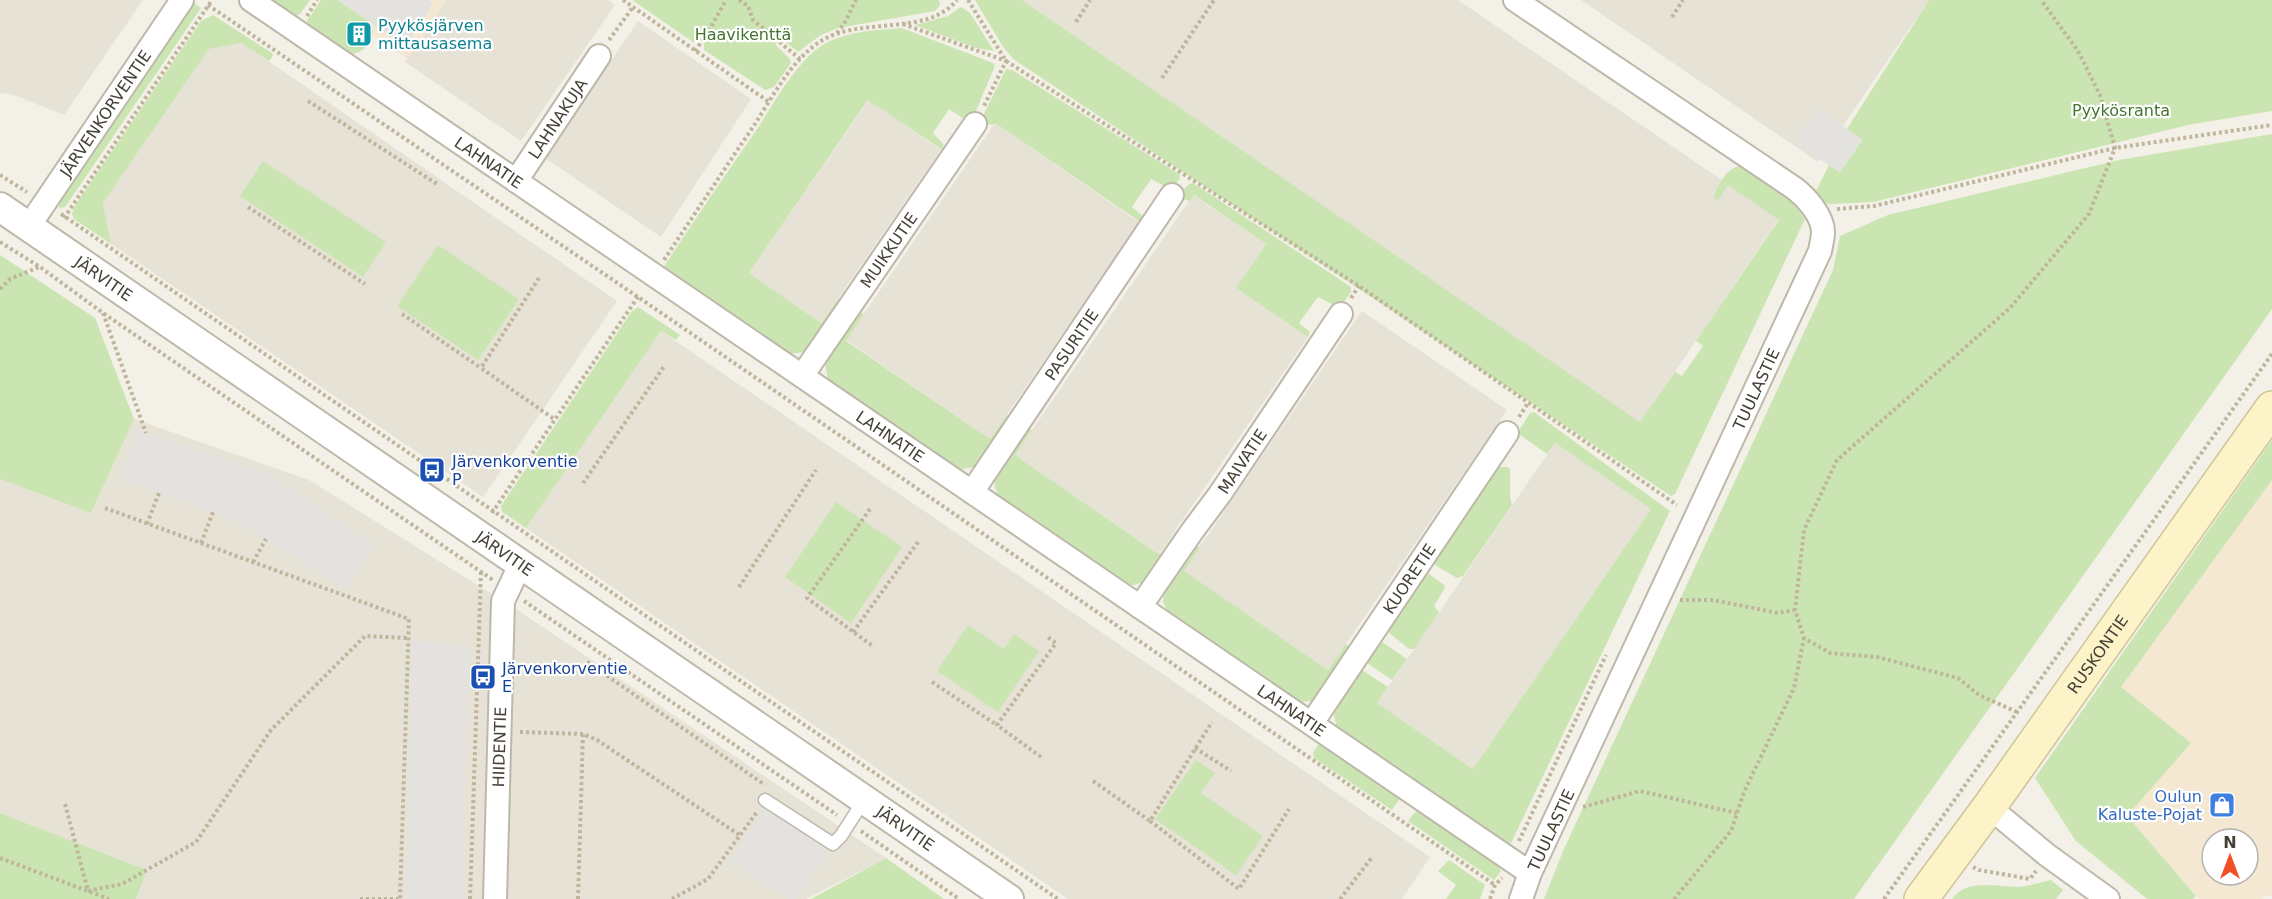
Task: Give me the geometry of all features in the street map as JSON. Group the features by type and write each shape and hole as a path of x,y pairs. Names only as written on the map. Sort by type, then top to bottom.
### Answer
{"main road":[{"name":"RUSKONTIE","path":"1922,899 1939,848 1989,807 2272,408"}],"street":[{"name":"JÄRVENKORVENTIE","path":"37,214 182,0"},
{"name":"LAHNATIE","path":"251,0 1530,873"},
{"path":"1515,0 1794,188 1818,217"},
{"name":"LAHNAKUJA","path":"516,181 599,56"},
{"name":"MUIKKUTIE","path":"802,376 975,124"},
{"name":"PASURITIE","path":"972,492 1172,195"},
{"name":"JÄRVITIE","path":"0,207 37,214 856,812 1008,899"},
{"name":"TUULASTIE","path":"1521,899 1530,873 1820,251 1823,229 1818,217"},
{"name":"MAIVATIE","path":"1140,607 1221,494 1341,314"},
{"name":"KUORETIE","path":"1312,723 1507,433"},
{"name":"HIIDENTIE","path":"495,899 503,602 520,565"},
{"path":"1989,807 2047,855 2108,899"}],"lane":[{"path":"765,800 832,844 841,836 856,812"}],"path":[{"path":"64,217 212,0"},
{"path":"623,0 769,102"},
{"path":"695,51 726,0"},
{"path":"739,0 748,6 753,20 800,59"},
{"path":"836,34 844,24 856,0"},
{"path":"470,899 481,572 477,535 800,59 812,47 836,34 865,26 903,24 946,12 957,0"},
{"path":"968,0 1006,61"},
{"path":"1076,22 1090,0"},
{"path":"1162,78 1214,0"},
{"path":"1672,17 1683,0"},
{"path":"1674,899 1731,831 1744,792 1794,687 1804,638 1795,610 1804,530 1837,460 2010,308 2089,214 2115,148 2100,95 2078,51 2041,0"},
{"path":"208,5 1495,885"},
{"path":"599,56 633,7"},
{"path":"903,24 1006,61 1359,286 1677,505"},
{"path":"975,124 1006,61"},
{"path":"308,101 437,184"},
{"path":"1818,217 1831,210 1874,206 2115,148 2272,124"},
{"path":"0,175 37,214 64,217 477,535"},
{"path":"248,207 365,284"},
{"path":"0,242 40,267 103,313 477,535 1058,899"},
{"path":"0,289 10,279 40,267"},
{"path":"481,368 539,278"},
{"path":"103,313 146,433"},
{"path":"402,314 554,419"},
{"path":"1884,899 1939,848 2017,712 2272,354"},
{"path":"583,483 665,365"},
{"path":"740,587 816,470"},
{"path":"147,524 159,493"},
{"path":"105,508 409,619 399,899 360,899"},
{"path":"870,509 807,598 874,647"},
{"path":"201,543 213,512"},
{"path":"253,562 266,539"},
{"path":"853,632 918,542"},
{"path":"481,572 856,812 959,899"},
{"path":"1657,600 1713,600 1779,613 1795,610"},
{"path":"88,891 122,884 196,842 271,730 365,636 408,638"},
{"path":"997,725 1056,643 1046,636"},
{"path":"1804,638 1830,653 1877,657 1958,678 1979,695 2017,712"},
{"path":"587,662 772,790 741,837 708,879 672,899"},
{"path":"932,682 1041,757"},
{"path":"1150,821 1212,722"},
{"path":"499,731 583,734 597,740 741,837"},
{"path":"578,899 583,734"},
{"path":"1196,748 1231,771"},
{"path":"1093,781 1239,889 1289,809"},
{"path":"1558,813 1640,791 1737,813"},
{"path":"65,804 88,891"},
{"path":"1939,848 1979,870 2030,879 2047,855"},
{"path":"1340,899 1372,856"},
{"path":"0,858 109,899"}],"shaded area":[{"path":"0,0 143,0 64,115 14,95 0,93"},
{"path":"318,0 446,0 408,59"},
{"path":"337,0 428,0 433,4 406,46"},
{"path":"446,0 608,0 615,5 521,141 405,62"},
{"path":"1022,0 1458,0 1779,219 1640,423"},
{"path":"1581,0 1929,0 1818,162"},
{"path":"638,21 751,99 661,237 545,158"},
{"path":"242,43 617,301 483,497 111,244 103,203 209,49"},
{"path":"869,100 941,150 821,323 749,273"},
{"path":"1817,109 1862,139 1840,172 1794,142"},
{"path":"995,123 1139,222 990,439 846,340"},
{"path":"1193,195 1266,244 1236,288 1308,337 1159,554 1015,455"},
{"path":"1362,311 1507,410 1328,670 1183,571"},
{"path":"661,331 1430,857 1402,899 1068,899 526,528"},
{"path":"134,419 309,480 519,611 886,858 806,899 136,899 147,870 0,813 0,479 91,513"},
{"path":"136,429 268,473 373,545 344,588 239,522 122,479"},
{"path":"1555,443 1651,509 1473,769 1377,703"},
{"path":"2272,480 2272,894 2261,899 2199,899 2127,816 2121,687"},
{"path":"413,640 469,647 462,899 406,899"},
{"path":"771,795 832,836 833,844 797,899 789,899 730,862"}],"green space":[{"path":"272,0 310,0 300,14 295,16"},
{"path":"321,0 337,0 371,23 373,34 366,48 351,54 308,25 307,21"},
{"name":"Haavikenttä","path":"632,0 939,0 940,5 935,11 838,28 821,35 798,52 781,39 775,44 791,63 774,87 765,90 704,50 704,43 710,36 705,32 693,42"},
{"path":"975,0 1022,0 1640,422 1675,372 1682,376 1703,346 1696,341 1779,220 1728,185 1717,202 1714,197 1724,176 1733,169 1743,166 1791,201 1805,219 1675,494 1671,496 1013,59"},
{"name":"Pyykösranta","path":"1929,0 2272,0 2272,111 2188,125 1873,202 1823,203 1815,193 1829,165 1840,172 1862,140 1847,129"},
{"path":"194,3 201,8 65,207 59,208 64,195 96,142"},
{"path":"961,7 970,13 994,51 976,48 915,25 948,16"},
{"path":"213,15 272,53 273,56 269,61 241,43 209,49 103,203 111,244 74,219 72,214 74,207 201,21"},
{"path":"902,28 993,63 995,66 972,120 967,121 949,109 933,133 943,144 944,151 868,100 749,273 821,323 839,298 842,303 805,352 790,354 663,268 787,83 805,60 826,43 844,36"},
{"path":"1006,69 1012,70 1179,174 1180,178 1172,190 1151,179 1132,207 1145,218 1138,230 1135,228 1139,221 995,123 993,125 983,124 981,120"},
{"path":"2272,134 2272,309 1854,899 1544,899 1563,851 1833,270 1840,236 1888,215 2119,160"},
{"path":"263,161 386,242 363,277 240,196"},
{"path":"1193,183 1351,287 1351,292 1339,308 1318,297 1299,323 1310,332 1308,337 1236,288 1266,244 1194,195 1189,201 1181,198 1185,188"},
{"path":"438,245 519,299 478,360 397,306"},
{"path":"0,255 95,318 134,419 91,513 0,479"},
{"path":"638,307 680,335 676,340 661,331 526,528 502,512 501,506 632,311"},
{"path":"858,312 864,314 846,341 990,439 1007,415 1009,416 975,467 958,470 828,381 825,363"},
{"path":"1534,412 1670,511 1511,843 1502,842 1337,729 1333,710 1357,672 1362,670 1388,687 1377,703 1473,769 1651,509 1555,443 1547,454 1520,435 1520,429 1530,413"},
{"path":"1026,428 1032,430 1015,455 1157,553 1160,554 1177,530 1178,532 1149,580 1134,585 1125,584 999,498 994,476"},
{"path":"2272,440 2272,480 2121,687 2191,743 2127,816 2196,896 2193,899 2147,899 2076,841 2035,778"},
{"path":"1499,467 1508,467 1510,470 1512,505 1463,576 1457,578 1435,565 1434,560"},
{"path":"836,502 902,547 851,623 785,577"},
{"path":"1195,545 1200,547 1184,571 1328,670 1346,644 1351,647 1318,698 1298,702 1168,613 1163,602 1164,588"},
{"path":"1423,574 1429,574 1445,588 1434,606 1439,612 1414,649 1409,649 1387,631"},
{"path":"968,625 1004,649 1014,634 1039,651 998,712 937,671"},
{"path":"1377,642 1382,642 1407,659 1392,680 1367,663 1366,658"},
{"path":"1318,745 1322,745 1398,796 1399,800 1392,810 1314,758 1313,753"},
{"path":"1196,760 1215,773 1201,793 1263,836 1236,875 1155,819"},
{"path":"1416,811 1497,865 1501,871 1494,880 1408,821"},
{"path":"0,813 147,870 136,899 0,899"},
{"path":"886,858 944,899 811,899"},
{"path":"1449,860 1485,885 1480,899 1446,899 1456,885 1438,871"},
{"path":"2051,880 2063,890 2056,899 1952,899 1958,892 1974,886 2019,887"}],"place":[{"name":"Pyykösjärven mittausasema","path":"359,34"},
{"name":"Järvenkorventie P","path":"432,470"},
{"name":"Järvenkorventie E","path":"483,677"},
{"name":"Oulun Kaluste-Pojat","path":"2222,805"}]}
